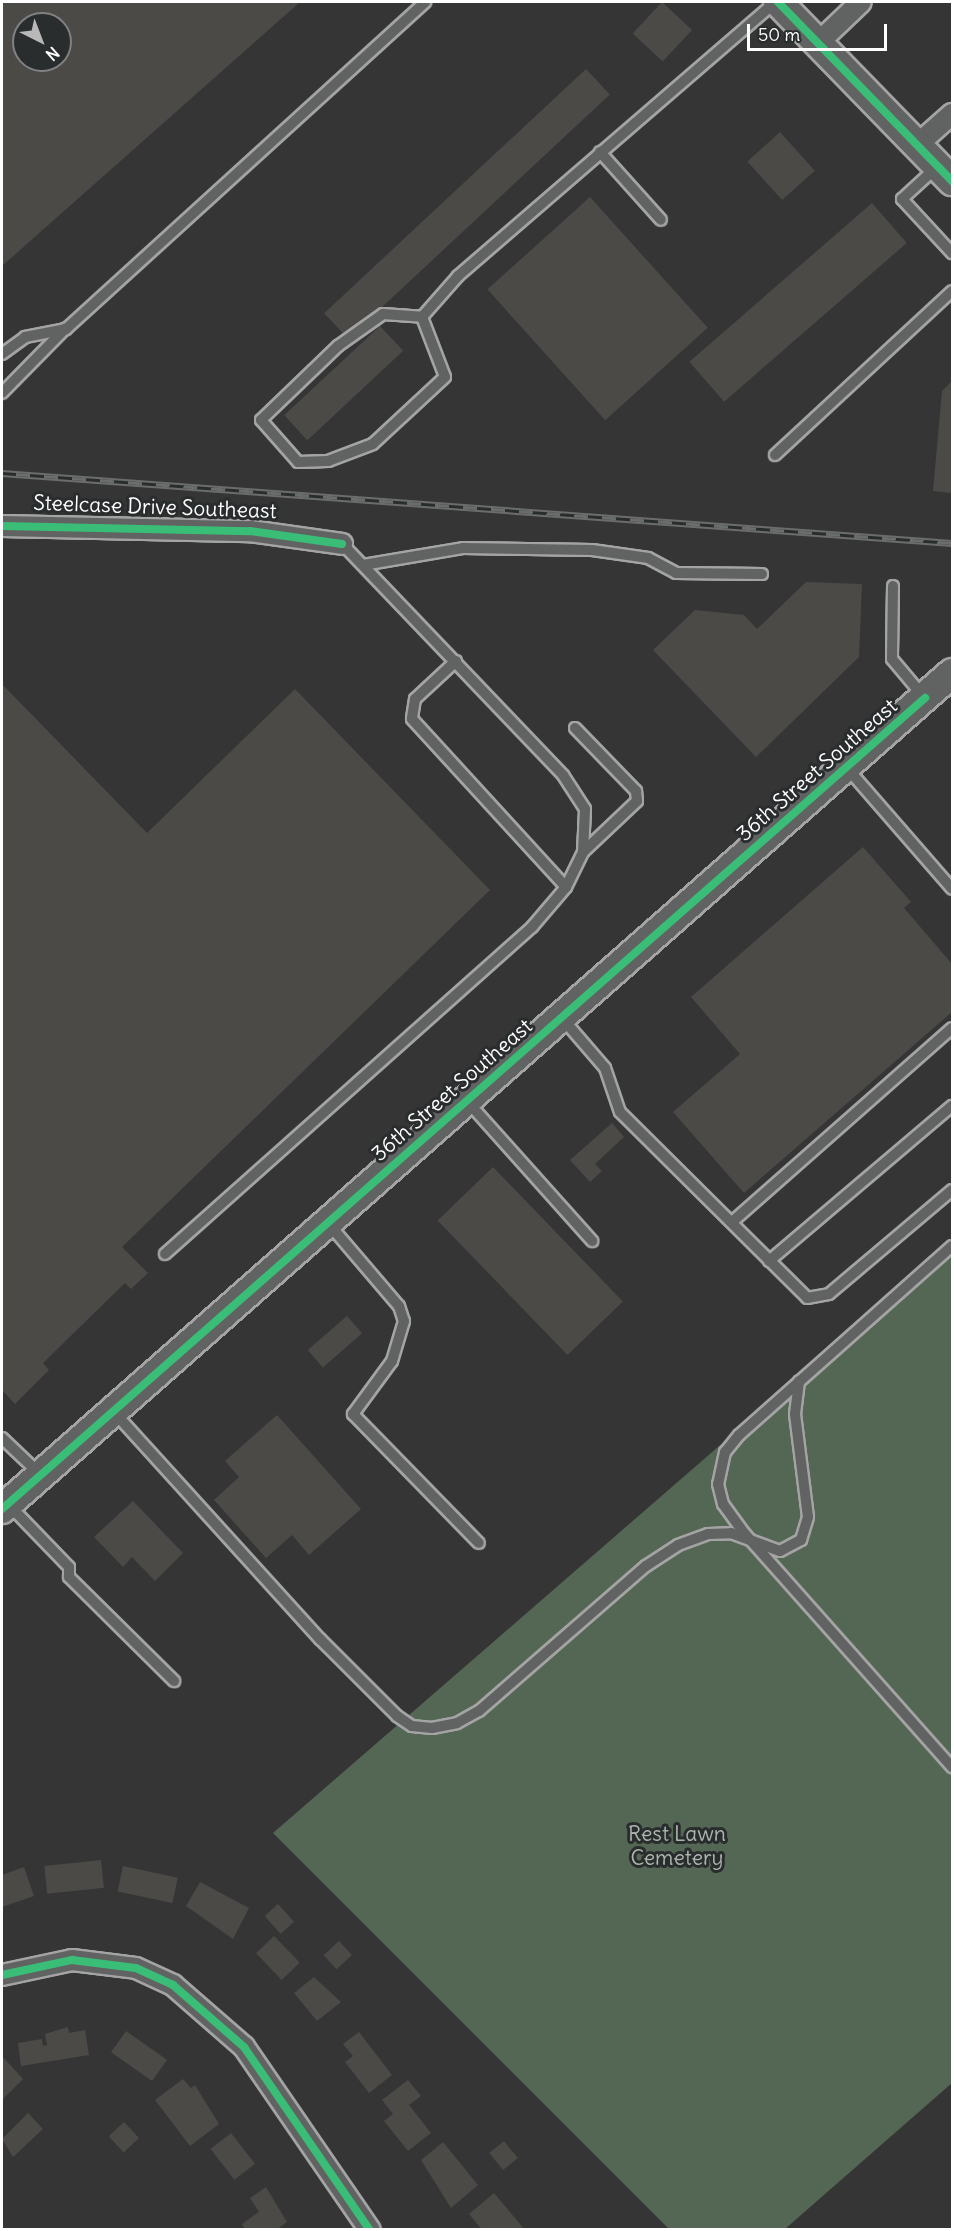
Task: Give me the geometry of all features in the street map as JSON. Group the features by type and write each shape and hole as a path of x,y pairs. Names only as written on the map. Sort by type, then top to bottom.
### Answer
{"street":[{"path":"777,2 945,173"},
{"path":"818,43 861,2"},
{"path":"916,145 952,114"},
{"name":"Steelcase Drive Southeast","path":"2,526 250,531 342,544"},
{"name":"36th Street Southeast","path":"4,1506 952,673"},
{"path":"2,1975 72,1960 136,1968 173,1985 244,2047 370,2229"}],"lane":[{"path":"2,393 66,329 425,2"},
{"path":"422,317 458,276 777,2"},
{"path":"600,152 661,220"},
{"path":"945,173 902,199 952,254"},
{"path":"775,455 952,291"},
{"path":"383,314 422,317 445,377 373,444 328,461 297,462 261,420 277,399 338,346 383,314"},
{"path":"2,354 25,337 66,329"},
{"path":"342,544 563,775 585,809 583,852"},
{"path":"363,565 463,548 592,550 648,558 676,573 762,574"},
{"path":"893,586 892,659 925,698"},
{"path":"456,661 415,699 412,719 566,887"},
{"path":"165,1254 532,927 566,887 583,852 637,801 636,792 575,728"},
{"path":"847,767 952,889"},
{"path":"562,1018 605,1068 620,1112 807,1298 829,1294 952,1190"},
{"path":"732,1222 952,1028"},
{"path":"467,1101 592,1241"},
{"path":"769,1261 952,1106"},
{"path":"328,1223 399,1306 404,1321 392,1361 353,1414 479,1543"},
{"path":"952,1246 799,1381 725,1452 718,1484 723,1504 745,1534 952,1767"},
{"path":"113,1410 320,1639 412,1726 432,1728 457,1723 479,1711 646,1566 678,1545 708,1534 745,1534 767,1549 780,1551 792,1548 807,1530 795,1414 799,1381"},
{"path":"2,1438 40,1474"},
{"path":"4,1506 69,1567 69,1577 174,1681"}],"green space":[{"name":"Rest Lawn Cemetery","path":"952,1244 952,2083 785,2229 669,2229 273,1833"}],"building":[{"path":"2,2 300,2 2,266"},
{"path":"662,2 692,30 663,61 633,33"},
{"path":"586,69 610,95 348,339 324,313"},
{"path":"780,132 815,171 782,200 747,161"},
{"path":"590,197 708,328 605,420 487,289"},
{"path":"872,203 907,243 724,402 689,362"},
{"path":"380,326 403,351 307,440 284,415"},
{"path":"952,381 952,493 933,491 942,391"},
{"path":"806,582 862,584 859,657 756,757 653,650 695,610 744,615 757,629"},
{"path":"2,684 147,833 295,689 490,890 122,1247 148,1273 131,1289 125,1283 43,1363 49,1370 15,1404 2,1390"},
{"path":"863,847 911,902 904,908 952,964 952,1012 744,1193 673,1112 740,1054 691,997"},
{"path":"612,1123 624,1137 595,1164 602,1171 590,1182 570,1160"},
{"path":"493,1167 623,1302 568,1355 438,1220"},
{"path":"347,1316 362,1333 323,1367 308,1350"},
{"path":"277,1415 361,1509 309,1555 292,1535 266,1558 214,1500 239,1477 225,1461"},
{"path":"133,1501 183,1553 155,1581 132,1557 123,1567 94,1537"},
{"path":"101,1860 104,1888 47,1894 44,1866"},
{"path":"123,1866 178,1878 172,1903 118,1891"},
{"path":"24,1867 34,1896 2,1907 2,1875"},
{"path":"200,1882 249,1908 233,1939 186,1906"},
{"path":"278,1904 294,1922 281,1934 265,1916"},
{"path":"274,1936 300,1963 282,1980 256,1953"},
{"path":"339,1941 352,1955 337,1969 324,1955"},
{"path":"314,1977 341,2002 317,2021 294,1993"},
{"path":"68,2027 69,2033 85,2030 89,2055 21,2066 18,2043 42,2039 43,2046 47,2045 45,2034"},
{"path":"126,2031 167,2060 152,2081 111,2052"},
{"path":"359,2032 392,2075 369,2093 345,2062 353,2056 343,2044"},
{"path":"4,2058 23,2079 2,2100 2,2060"},
{"path":"183,2079 191,2088 195,2085 219,2124 190,2146 155,2100"},
{"path":"408,2080 421,2096 409,2105 431,2133 408,2151 384,2121 393,2114 382,2100"},
{"path":"28,2113 43,2129 13,2157 2,2139"},
{"path":"124,2122 139,2138 124,2152 109,2136"},
{"path":"231,2133 255,2164 235,2180 211,2149"},
{"path":"504,2141 518,2158 503,2170 489,2153"},
{"path":"443,2142 478,2185 451,2208 421,2160"},
{"path":"266,2187 287,2222 276,2230 245,2230 242,2224 259,2212 250,2198"},
{"path":"494,2193 525,2230 482,2230 469,2214"}],"railway":[{"path":"2,473 952,543"}],"cycle path":[{"path":"778,2 952,181"},
{"path":"2,526 250,531 342,544"},
{"path":"2,1509 925,698"},
{"path":"2,1975 72,1960 136,1968 173,1985 244,2047 370,2230"}]}
